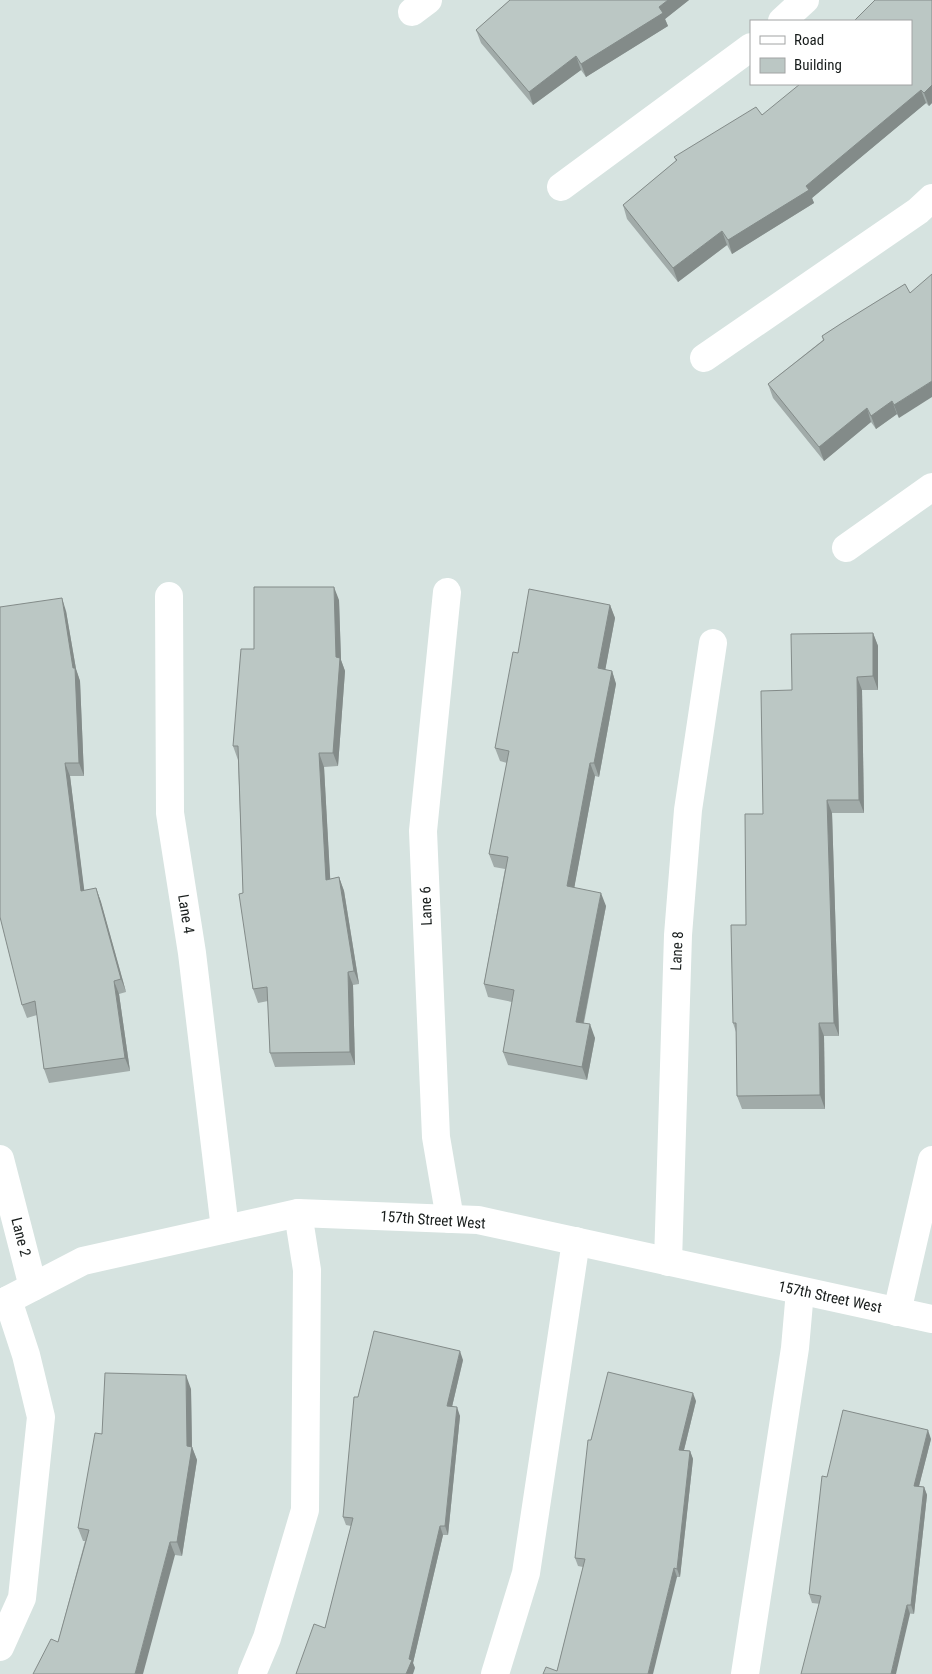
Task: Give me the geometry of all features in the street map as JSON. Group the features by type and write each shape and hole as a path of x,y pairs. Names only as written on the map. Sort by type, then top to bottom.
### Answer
{"street":[{"path":"783,20 805,0"},
{"path":"561,186 750,48"},
{"path":"704,358 918,211 932,198"},
{"path":"846,548 932,487"},
{"name":"Lane 6","path":"447,592 423,831 436,1137 450,1219"},
{"name":"Lane 4","path":"169,596 170,813 192,953 225,1230"},
{"name":"Lane 8","path":"668,1262 678,935 688,810 713,643"},
{"name":"Lane 2","path":"0,1159 33,1287"},
{"path":"897,1312 932,1160"},
{"path":"252,1674 267,1638 305,1510 307,1270 298,1213"},
{"name":"157th Street West","path":"4,1302 83,1262 298,1213 478,1220 932,1319"},
{"path":"495,1674 526,1573 576,1242"},
{"path":"745,1674 796,1348 800,1291"},
{"path":"0,1647 22,1598 41,1417 26,1355 4,1302"}],"building":[{"path":"510,0 668,0 659,7 663,13 581,64 576,56 529,92 476,30"},
{"path":"875,0 932,0 932,85 924,93 921,90 806,186 809,190 728,240 722,231 673,268 623,205 677,160 674,157 756,107 762,115 799,85 912,85 912,20 855,20"},
{"path":"932,274 932,381 894,405 892,401 871,416 867,408 819,447 768,384 824,340 822,336 905,284 910,293"},
{"path":"254,587 334,587 336,657 340,658 333,753 319,753 326,880 339,877 354,971 348,972 350,1052 270,1053 267,987 253,989 239,894 243,893 238,746 233,746 241,649 254,649"},
{"path":"529,589 610,605 598,668 612,671 594,763 590,763 567,886 601,893 576,1022 590,1024 582,1067 503,1052 514,990 484,984 508,857 489,854 509,751 495,748 513,652 518,653"},
{"path":"62,598 73,668 75,668 79,763 65,763 81,891 96,888 121,979 114,981 125,1058 44,1069 35,1001 22,1005 0,917 0,607"},
{"path":"873,633 873,676 857,677 859,800 827,800 834,1023 819,1023 820,1095 737,1096 736,1023 733,1023 731,925 746,925 745,814 763,814 761,691 792,690 791,634"},
{"path":"374,1331 460,1351 447,1406 457,1407 445,1526 440,1526 409,1659 412,1660 406,1674 296,1674 314,1624 325,1628 353,1518 343,1517 354,1397 358,1397"},
{"path":"608,1372 693,1393 679,1450 690,1451 677,1569 674,1568 648,1674 543,1674 546,1667 557,1671 585,1559 575,1558 588,1440 591,1440"},
{"path":"105,1373 186,1375 187,1446 192,1447 177,1542 170,1542 135,1674 33,1674 51,1639 58,1642 89,1530 78,1528 95,1433 102,1434"},
{"path":"843,1410 928,1430 914,1486 924,1487 911,1605 907,1605 891,1674 801,1674 821,1596 809,1594 822,1476 827,1477"}]}
